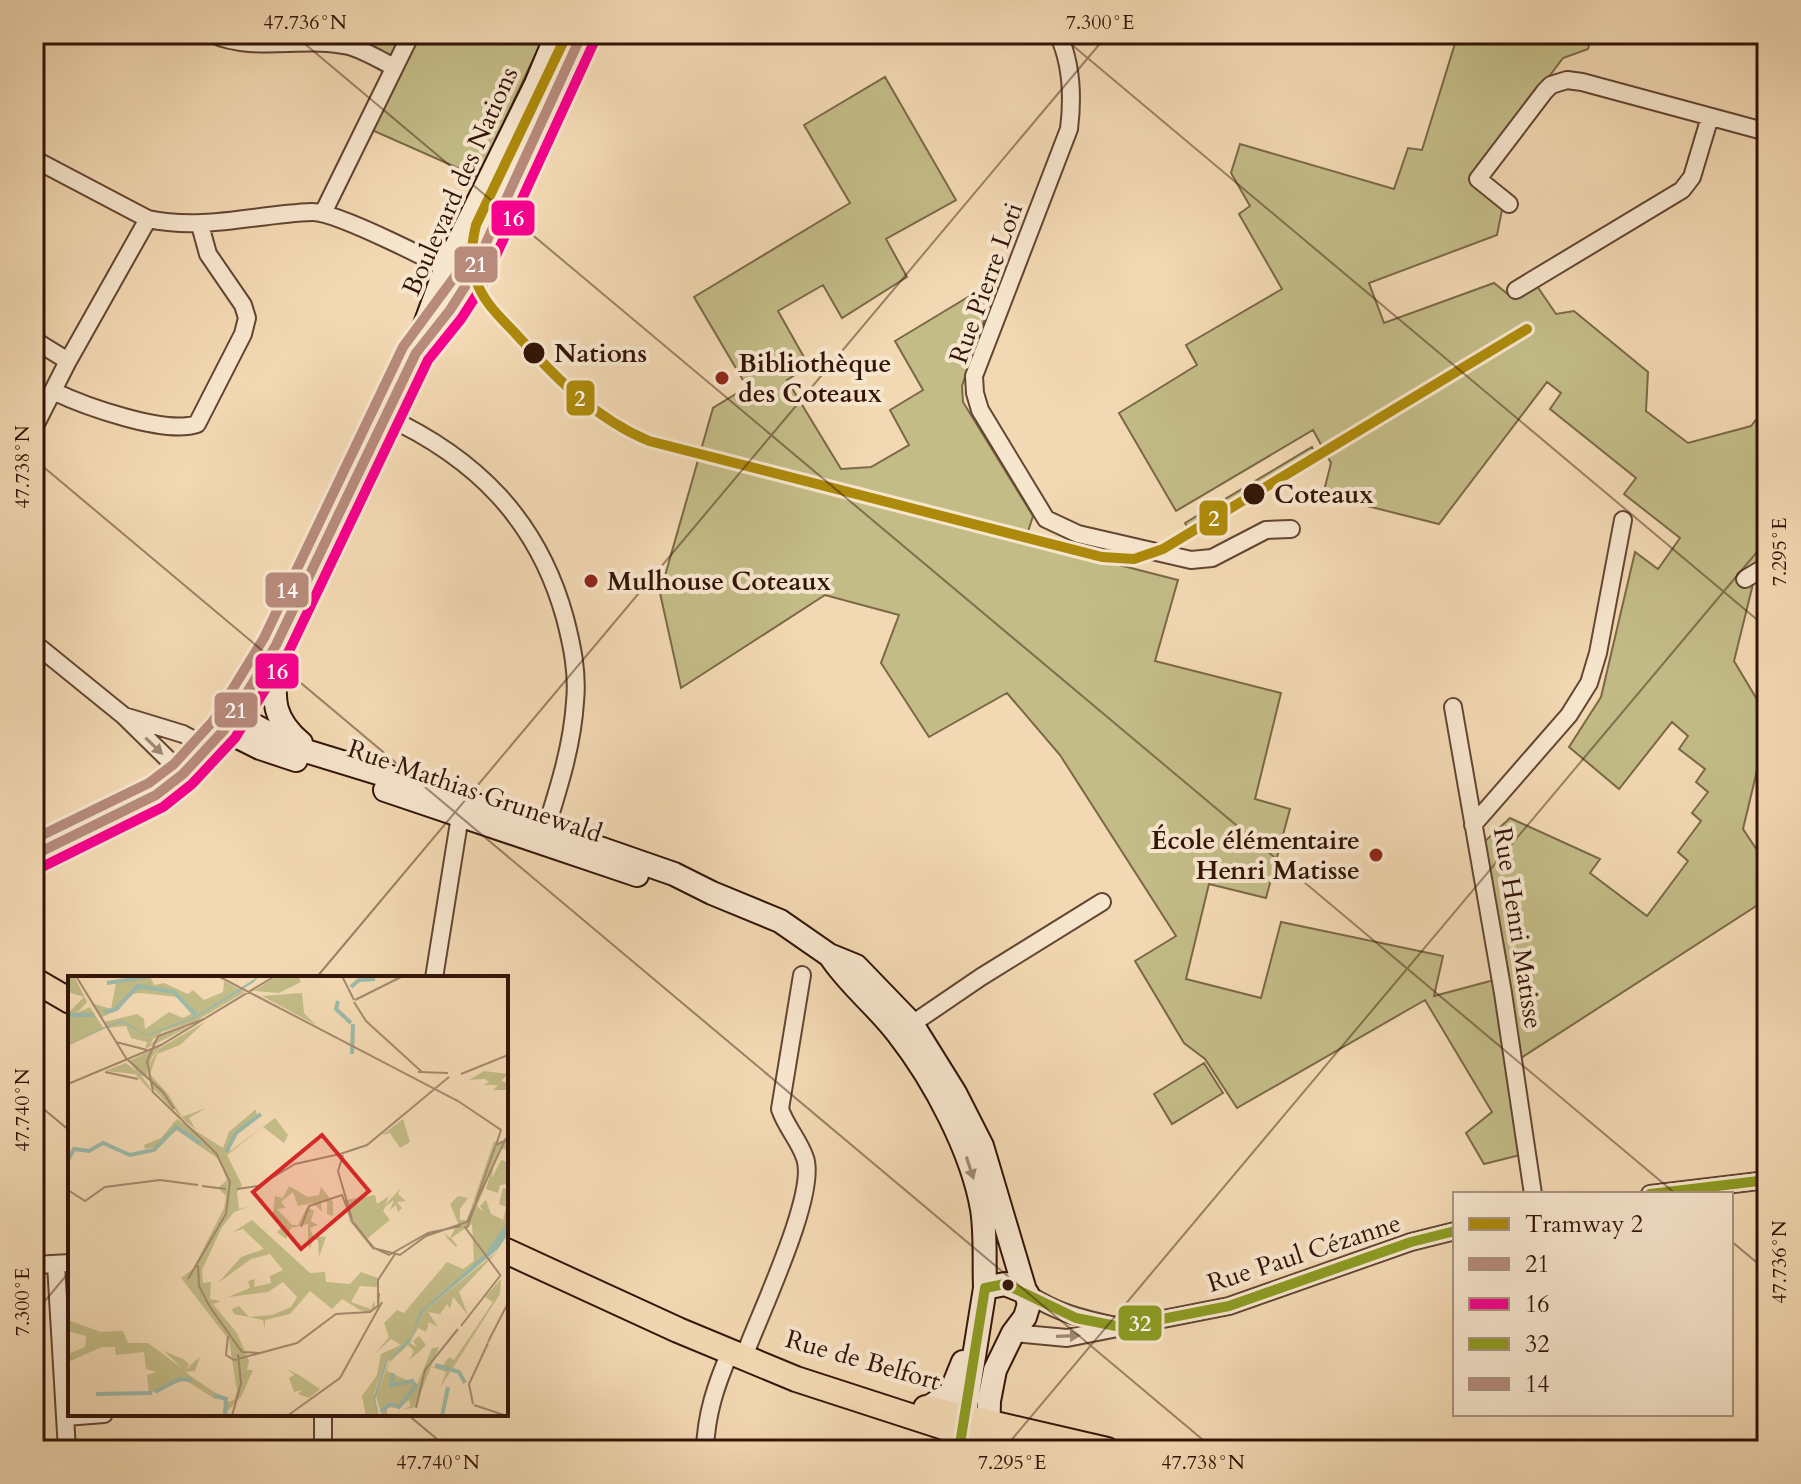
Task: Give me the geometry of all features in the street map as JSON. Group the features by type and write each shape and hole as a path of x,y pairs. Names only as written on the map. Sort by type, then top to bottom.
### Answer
{"main road":[{"path":"34,980 68,1000"},
{"name":"Rue de Belfort","path":"508,1252 796,1379 986,1441 1107,1450"},
{"name":"Rue de Belfort","path":"737,1355 797,1368 927,1408 986,1441"}],"street":[{"path":"212,34 240,42 325,43 351,47 394,67"},
{"path":"323,213 411,34"},
{"name":"Boulevard des Nations","path":"34,855 133,808 183,774 230,723 276,645 416,353 446,267 536,84 557,34"},
{"name":"Boulevard des Nations","path":"416,353 468,282 582,34"},
{"name":"Rue Pierre Loti","path":"1058,34 1065,47 1070,74 1072,106 1069,129 974,376 980,410 1046,519 1078,534 1191,560 1212,558 1266,530 1291,529"},
{"path":"1509,204 1478,179 1551,85 1574,80 1767,132"},
{"path":"1516,290 1682,190 1692,177 1710,117"},
{"path":"34,159 148,219 171,224 200,225 323,213 446,267 468,282"},
{"path":"34,428 148,219"},
{"path":"53,391 93,408 182,429 197,424 243,334 247,318 243,305 208,254 200,225"},
{"path":"34,340 68,361"},
{"path":"385,416 422,433 491,485 524,524 557,590 573,650 576,700 568,756 544,836"},
{"name":"Rue Henri Matisse","path":"1533,1192 1503,993 1473,825 1569,715 1589,683 1600,644 1623,520"},
{"path":"1745,579 1767,566"},
{"path":"34,643 124,716 183,774"},
{"name":"Rue Mathias Grunewald","path":"276,645 273,693 278,717 300,742 320,753 544,836 638,875 712,893 780,921 829,955 844,977 905,1029 947,1081 982,1146 1027,1293"},
{"path":"1453,707 1473,825"},
{"path":"124,716 183,734 209,748"},
{"name":"Rue Mathias Grunewald","path":"230,723 296,748 320,753"},
{"name":"Rue Mathias Grunewald","path":"230,723 260,748 460,816 544,836"},
{"path":"434,976 460,816"},
{"path":"905,1029 981,977 1102,902"},
{"path":"705,1450 706,1420 715,1389 737,1355 801,1210 808,1169 780,1109 802,975"},
{"name":"Rue Mathias Grunewald","path":"905,1029 967,1159 982,1209 984,1298 977,1342 986,1441"},
{"path":"1667,1192 1767,1180"},
{"name":"Rue Paul Cézanne","path":"1013,1333 1067,1338 1229,1306 1411,1242 1453,1232"},
{"path":"34,1265 63,1264 67,1450"},
{"path":"986,1441 995,1370 1029,1304 1027,1293 1005,1284 984,1298 992,1320 1013,1333"},
{"name":"Rue Paul Cézanne","path":"1027,1293 1045,1305 1076,1318 1121,1327"},
{"name":"Rue Mathias Grunewald","path":"927,1408 950,1394 965,1352 977,1342"},
{"path":"66,1417 79,1416"},
{"path":"323,1416 323,1450"}],"shaded area":[{"path":"212,34 545,34 478,177 365,127 394,68 351,47"},
{"path":"1454,34 1592,34 1588,49 1563,58 1472,179 1503,205 1497,235 1369,283 1384,323 1494,283 1514,299 1537,286 1556,314 1574,311 1648,372 1646,411 1688,443 1751,426 1767,406 1767,575 1753,584 1734,661 1767,716 1767,729 1743,829 1767,865 1767,899 1507,1067 1520,1155 1484,1164 1466,1133 1492,1112 1425,1000 1237,1108 1205,1059 1184,1043 1135,961 1176,936 1060,755 1007,693 929,737 881,663 899,615 825,595 681,688 660,593 713,408 747,387 694,297 850,203 804,125 885,77 956,200 886,239 907,277 842,318 823,285 778,311 809,366 787,380 841,469 871,467 909,445 890,410 923,390 895,341 998,279 962,386 963,402 1033,516 1025,541 1178,580 1155,661 1281,693 1255,799 1290,809 1266,898 1209,884 1186,979 1261,998 1281,922 1443,956 1434,996 1509,976 1484,842 1510,818 1600,859 1590,873 1647,916 1688,861 1678,852 1701,821 1692,813 1708,792 1696,782 1705,769 1679,749 1688,736 1672,722 1619,789 1569,747 1601,697 1635,552 1658,569 1680,538 1624,494 1636,478 1550,409 1561,393 1547,382 1439,524 1323,495 1331,463 1313,430 1176,511 1119,413 1197,365 1186,345 1282,289 1239,214 1250,206 1231,173 1240,144 1394,189 1408,148 1422,150 1457,37"},
{"path":"1312,447 1318,458 1192,534 1185,523"},
{"path":"1204,1063 1223,1093 1172,1124 1154,1094"}],"tram line":[{"name":"2","path":"567,34 476,225 472,266 479,288 493,309 561,381 610,421 649,441 1102,557 1134,559 1163,549 1527,329"}],"transit line":[{"name":"14","path":"34,839 149,783 174,764 213,721 264,638 403,347 456,275 567,34"},
{"name":"21","path":"34,855 156,795 183,774 224,730 276,645 416,353 468,282 582,34"},
{"name":"16","path":"40,868 163,807 192,784 235,738 289,651 428,360 481,288 595,40"},
{"name":"32","path":"1667,1192 1767,1180"},
{"name":"32","path":"959,1450 985,1288 1005,1284 1076,1318 1121,1327 1229,1306 1411,1242 1453,1232"}],"place":[{"name":"Nations","path":"534,353"},
{"name":"Bibliothèque des Coteaux","path":"722,378"},
{"name":"Coteaux","path":"1254,494"},
{"name":"Mulhouse Coteaux","path":"591,581"},
{"name":"École élémentaire Henri Matisse","path":"1376,855"}]}
